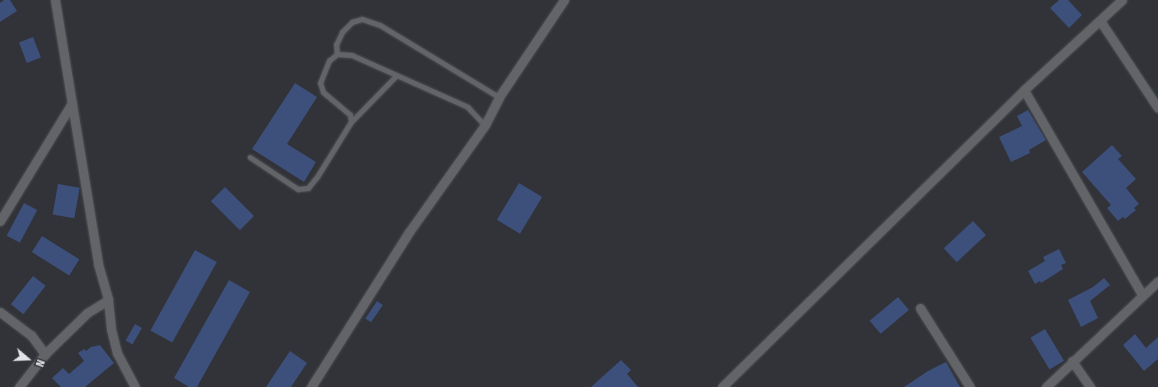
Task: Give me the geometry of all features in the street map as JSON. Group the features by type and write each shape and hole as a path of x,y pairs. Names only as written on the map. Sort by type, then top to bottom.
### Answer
{"street":[{"path":"55,0 98,264 108,300 111,329 117,353 135,387"},
{"path":"311,387 409,232 485,125 499,97 564,0"},
{"path":"722,387 1024,90 1101,22 1122,0"},
{"path":"1101,22 1158,108"},
{"path":"1024,90 1142,294"},
{"path":"0,221 72,103"},
{"path":"1046,387 1072,360 1142,294 1158,281"},
{"path":"19,387 45,354 87,313 108,300"},
{"path":"920,308 970,387"},
{"path":"0,312 31,335 45,354"},
{"path":"1072,360 1090,387"}],"lane":[{"path":"337,54 336,45 342,32 352,22 362,19 380,25 499,97"},
{"path":"351,122 350,115 323,92 320,83 329,61 337,54 352,55 468,107 485,125"},
{"path":"250,157 298,189 308,188 351,122 396,76"}],"building":[{"path":"4,0 10,0 17,11 0,22 0,3"},
{"path":"1059,0 1068,0 1082,15 1069,28 1050,8"},
{"path":"33,37 41,58 27,63 19,42"},
{"path":"295,83 317,97 287,144 316,162 304,182 252,149"},
{"path":"1028,110 1046,140 1029,150 1030,153 1011,162 999,137 1022,126 1017,116"},
{"path":"1112,145 1122,156 1118,159 1136,179 1126,188 1139,204 1134,208 1136,210 1125,219 1123,217 1118,221 1107,208 1111,205 1082,172"},
{"path":"519,183 542,197 520,234 497,220"},
{"path":"58,184 80,188 74,218 53,215"},
{"path":"225,187 254,216 240,230 211,201"},
{"path":"24,203 37,210 20,243 7,236"},
{"path":"973,221 986,235 957,262 944,248"},
{"path":"42,236 79,259 69,275 32,252"},
{"path":"1059,249 1066,263 1061,265 1063,269 1041,283 1040,281 1035,284 1028,271 1045,261 1043,257"},
{"path":"195,250 217,262 172,343 150,330"},
{"path":"33,276 46,286 23,314 11,304"},
{"path":"1104,278 1110,285 1090,301 1098,318 1081,327 1068,300 1093,287"},
{"path":"229,280 250,292 197,387 189,387 174,378"},
{"path":"898,297 909,310 881,334 870,321"},
{"path":"377,301 383,305 371,322 365,318"},
{"path":"135,324 142,328 132,344 126,340"},
{"path":"1045,329 1064,361 1049,369 1030,338"},
{"path":"1135,334 1146,348 1158,337 1158,359 1144,371 1123,345"},
{"path":"100,345 114,363 85,387 61,387 52,378 63,368 69,374 84,361 78,353 84,349 86,351 91,347"},
{"path":"290,351 307,363 291,387 266,387"},
{"path":"621,360 631,370 627,374 638,387 591,387"},
{"path":"946,362 960,387 904,387 928,371"}]}
